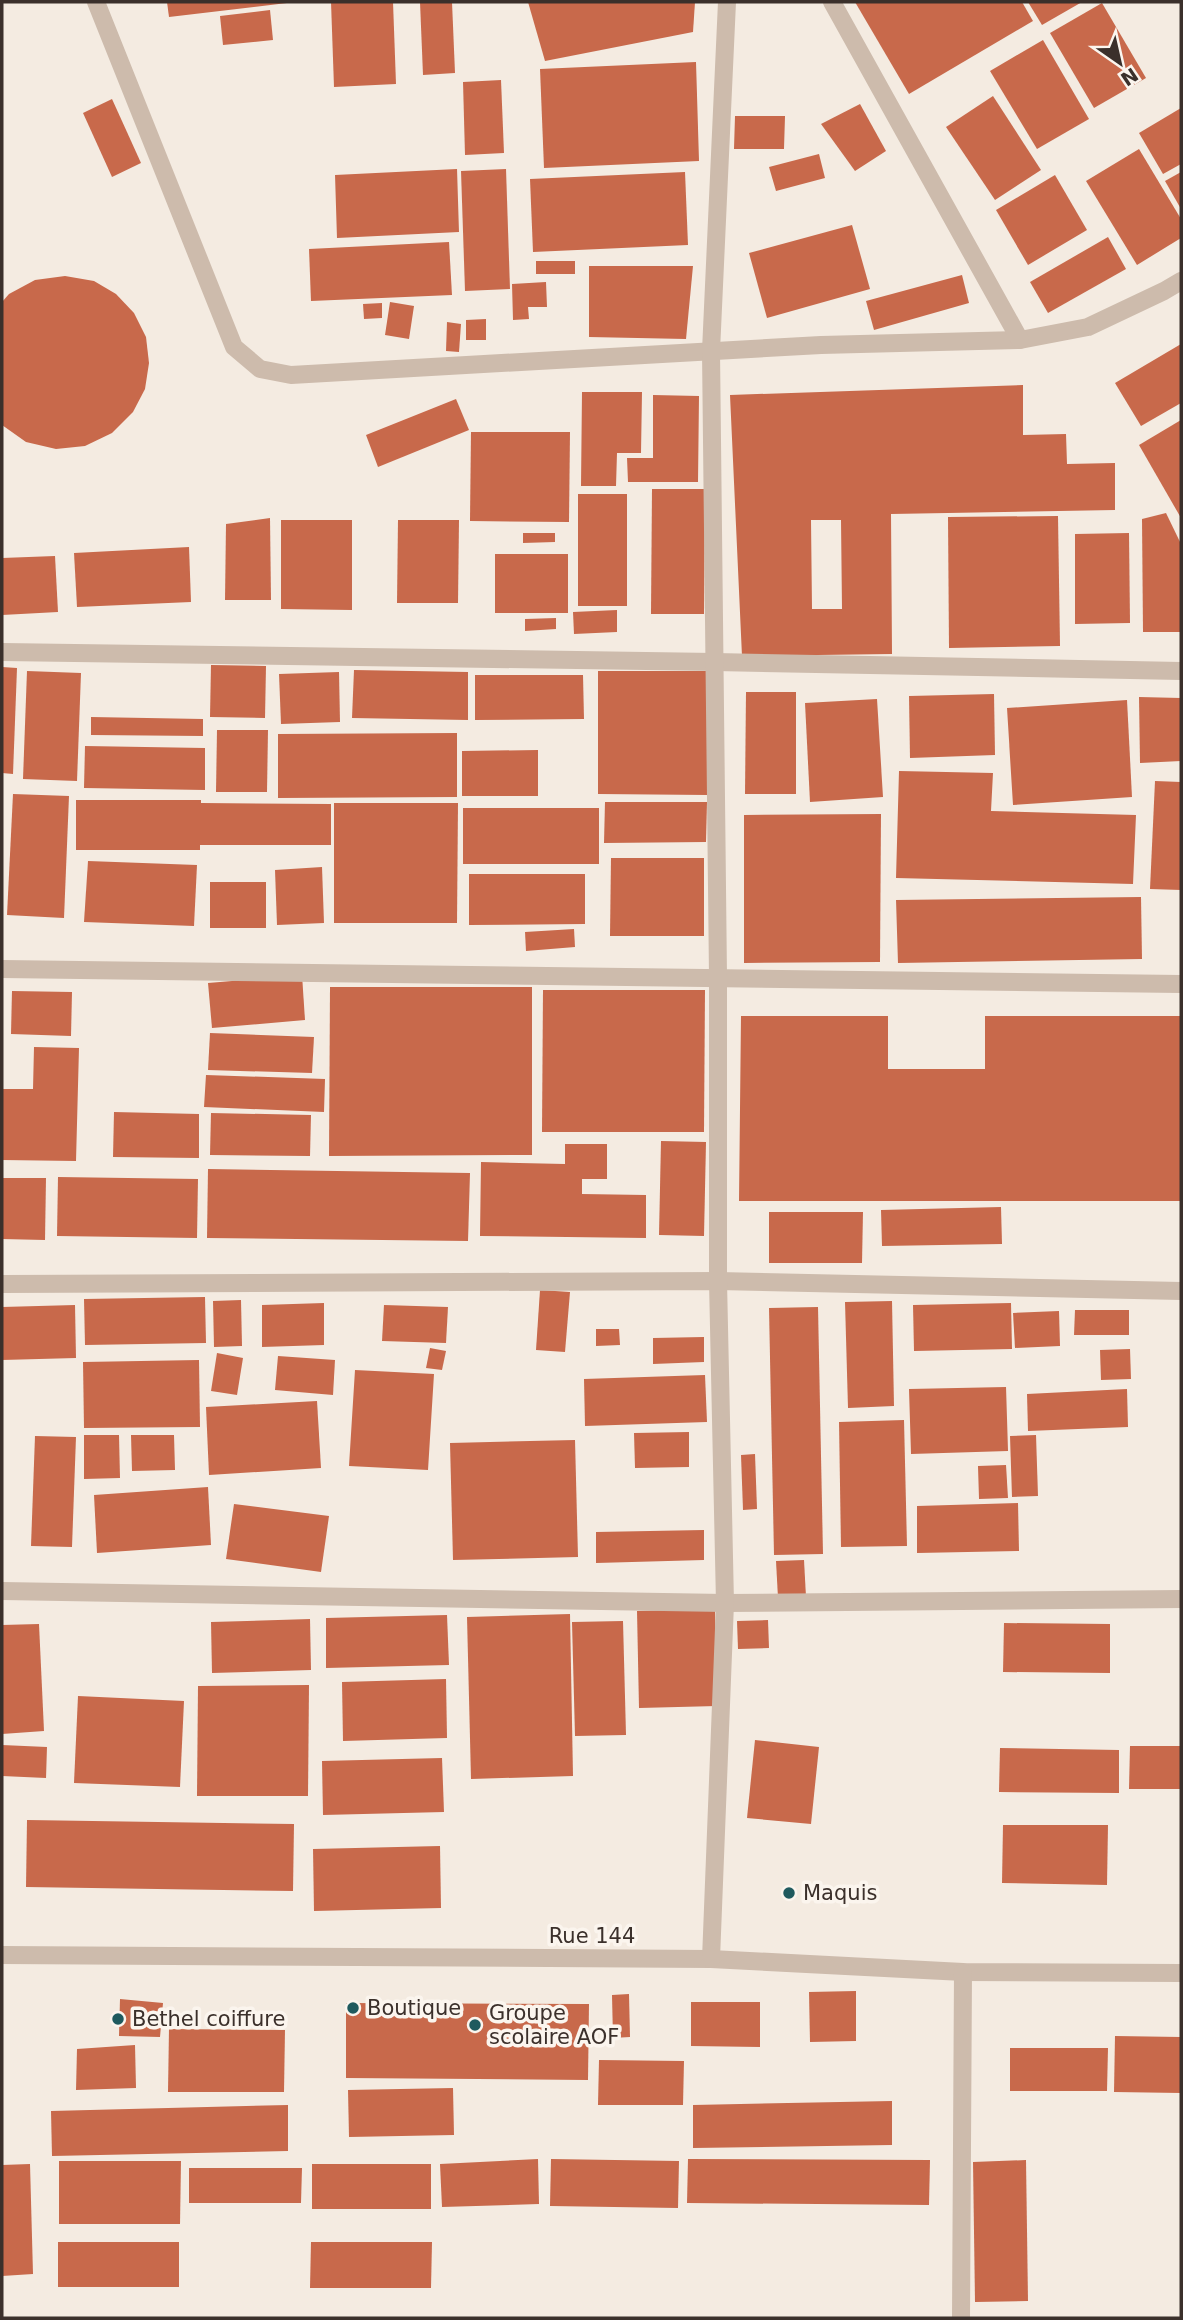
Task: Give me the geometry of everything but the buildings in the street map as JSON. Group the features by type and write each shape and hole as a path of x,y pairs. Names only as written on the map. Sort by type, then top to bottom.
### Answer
{"street":[{"path":"96,2 234,347 260,369 291,375 821,345 1020,340 1088,327 1181,281"},
{"path":"711,1959 725,1603 718,1281 718,977 711,351 727,2"},
{"path":"832,2 1020,340"},
{"path":"2,652 1181,671"},
{"path":"2,969 1181,984"},
{"path":"2,1284 718,1281 1181,1291"},
{"path":"2,1591 725,1603 1181,1600"},
{"name":"Rue 144","path":"2,1955 711,1959 962,1972 1181,1973"},
{"path":"961,2318 962,1972"}],"place":[{"name":"Maquis","path":"789,1893"},
{"name":"Boutique","path":"353,2008"},
{"name":"Bethel coiffure","path":"118,2019"},
{"name":"Groupe scolaire AOF","path":"475,2025"}]}
